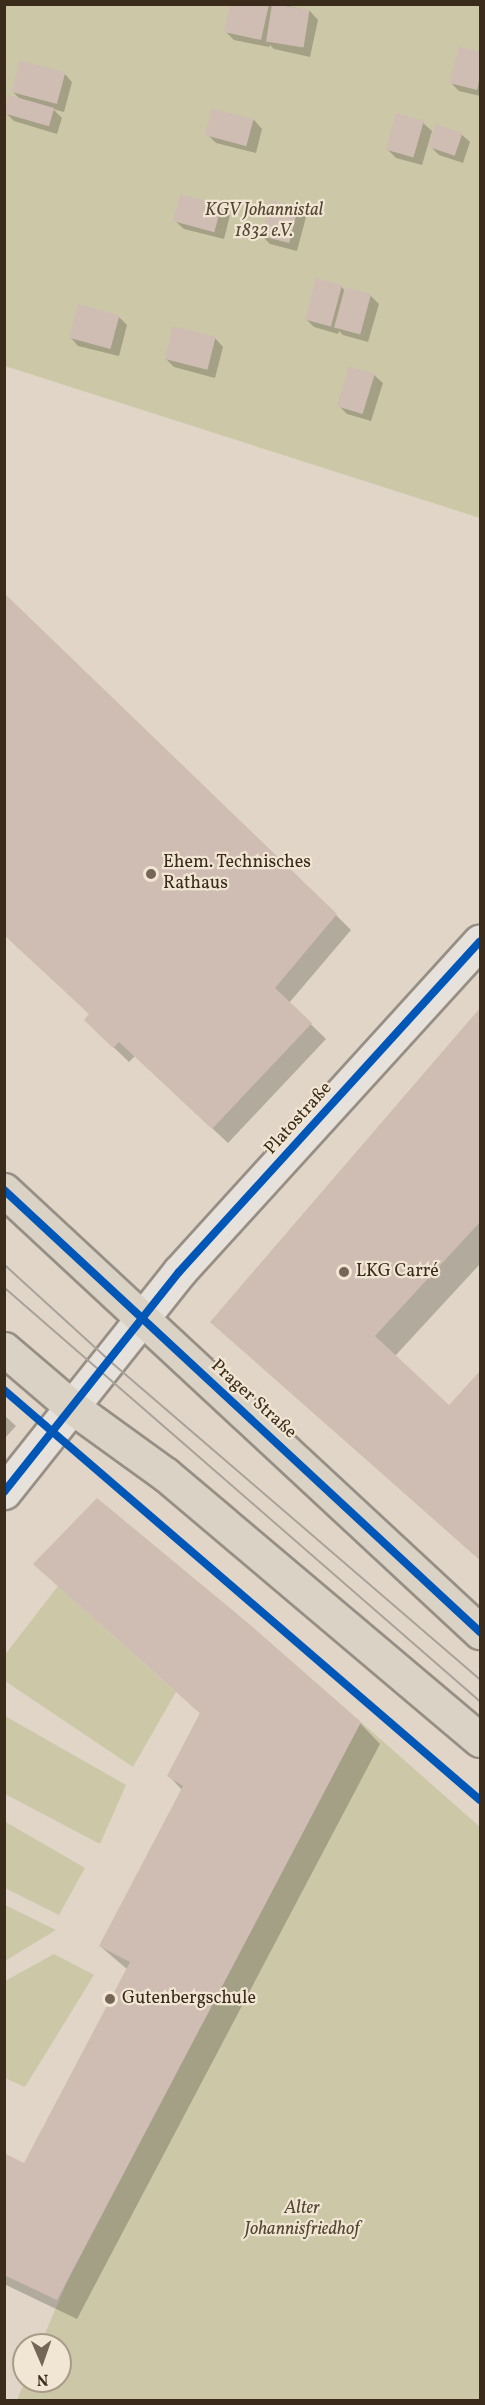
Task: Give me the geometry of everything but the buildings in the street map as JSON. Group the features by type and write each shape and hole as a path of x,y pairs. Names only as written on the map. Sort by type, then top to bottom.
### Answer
{"main road":[{"name":"Prager Straße","path":"4,1190 142,1319 237,1403 480,1632"},
{"path":"4,1349 72,1407 165,1474 480,1740"}],"street":[{"name":"Platostraße","path":"4,1492 179,1272 480,941"}],"green space":[{"name":"KGV Johannistal 1832 e.V.","path":"5,5 480,5 480,518 5,366"},
{"path":"58,1586 176,1692 133,1767 5,1681 4,1656"},
{"path":"5,1716 126,1785 100,1844 5,1794"},
{"name":"Alter Johannisfriedhof","path":"361,1722 480,1827 480,2400 17,2400 20,2393 72,2393 72,2333 45,2333 68,2280"},
{"path":"4,1821 85,1868 59,1915 5,1888"},
{"path":"5,1905 56,1930 5,1961"},
{"path":"54,1954 94,1975 25,2087 5,2078 5,1981"}],"tram line":[{"path":"4,1264 109,1360 480,1679"},
{"path":"4,1287 480,1701"}],"cycle path":[{"path":"4,1492 179,1272 480,941"},
{"path":"4,1190 480,1632"},
{"path":"4,1390 480,1800"}],"place":[{"name":"Ehem. Technisches Rathaus","path":"151,874"},
{"name":"LKG Carré","path":"344,1272"},
{"name":"Gutenbergschule","path":"110,1999"}]}
